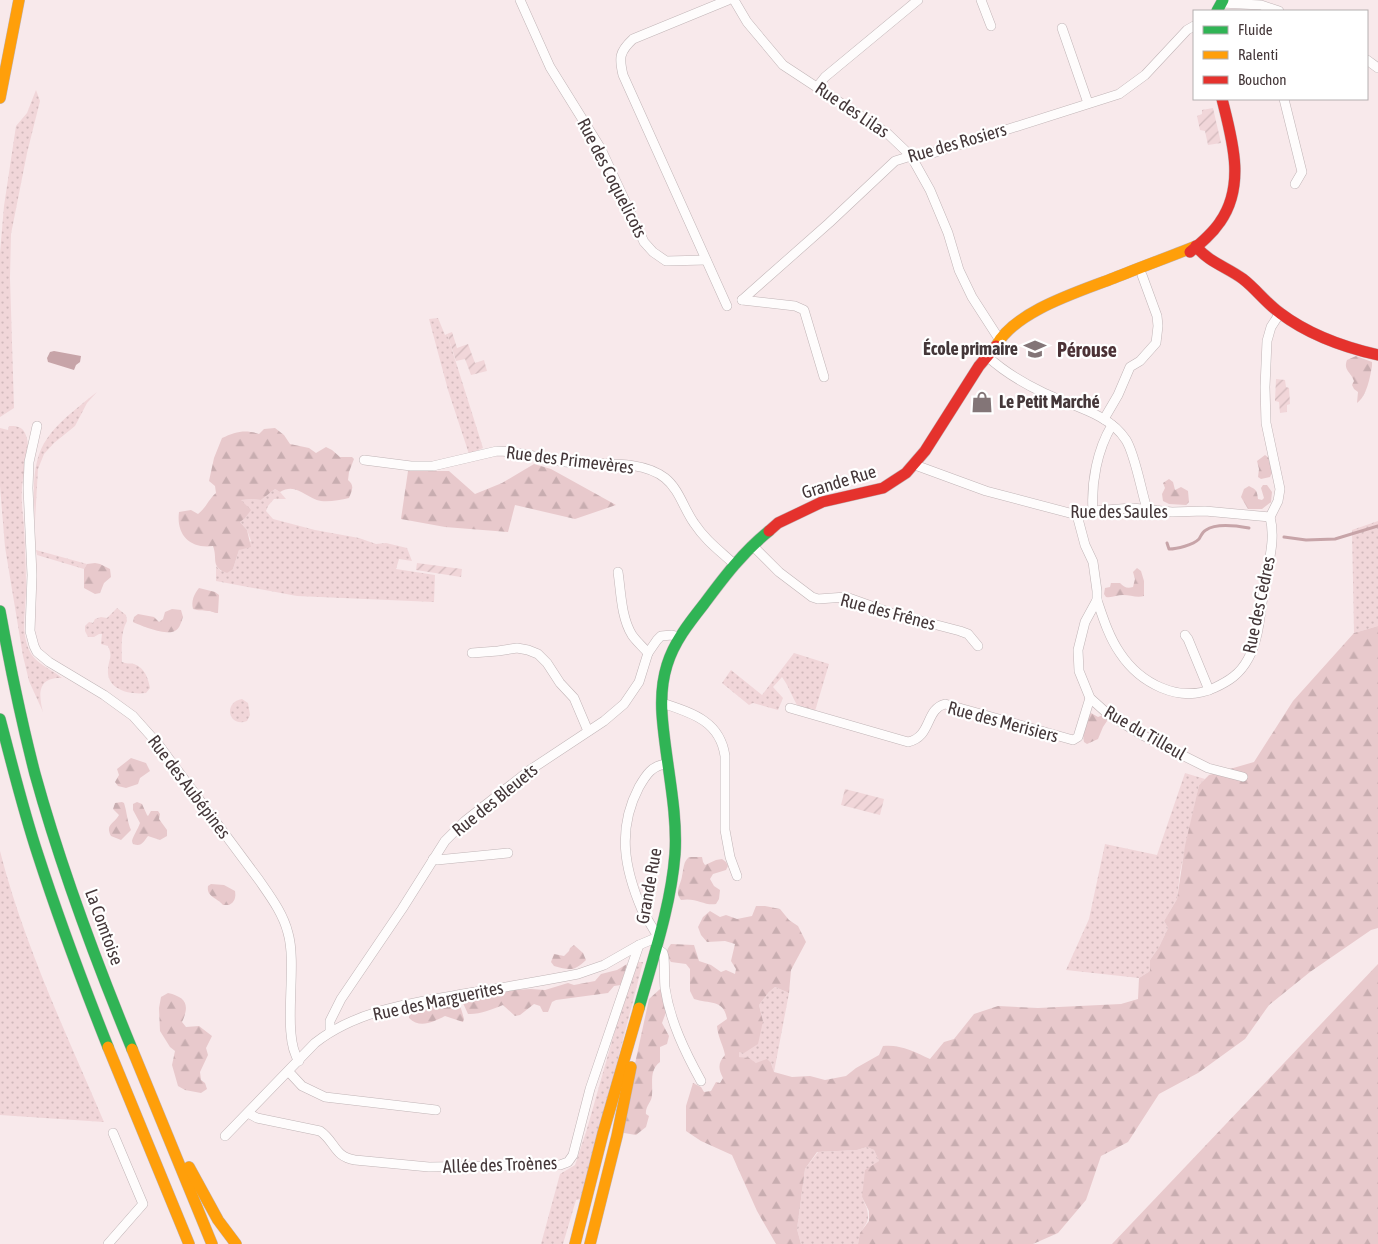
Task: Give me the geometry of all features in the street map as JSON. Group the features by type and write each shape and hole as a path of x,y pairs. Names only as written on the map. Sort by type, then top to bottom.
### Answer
{"main road":[{"path":"0,98 19,0"},
{"name":"Grande Rue","path":"632,1042 671,886 675,852 662,703 666,665 679,637 734,564 768,531 787,518 822,502 883,488 899,479 914,465 925,451 963,389 1007,330 1021,320 1060,299 1196,246 1228,210 1235,189 1235,164 1222,100"},
{"path":"999,343 1062,307 1186,256 1196,246 1200,252 1251,285 1280,313 1297,325 1329,342 1378,355"},
{"name":"La Comtoise","path":"0,611 16,696 54,837 96,955 212,1244"},
{"path":"0,719 33,840 71,952 189,1244"},
{"path":"575,1244 603,1134 632,1042"},
{"path":"590,1244 617,1136 632,1042"},
{"path":"160,1117 218,1220 236,1244"}],"street":[{"name":"Rue des Coquelicots","path":"520,0 550,67 601,149 644,242 653,252 666,261 706,260"},
{"path":"727,306 623,75 619,60 624,47 633,39 728,0"},
{"name":"Rue des Lilas","path":"734,0 747,22 783,65 888,134 911,156 930,190 948,233 959,270 972,298 999,343"},
{"path":"817,87 825,76 918,0"},
{"path":"981,0 991,26"},
{"path":"1220,5 1261,5 1274,10"},
{"name":"Rue des Rosiers","path":"824,377 804,310 795,306 742,300 829,223 895,161 911,156 934,153 1119,94 1145,75 1193,27"},
{"path":"1062,28 1088,103"},
{"path":"1284,100 1302,172 1294,184"},
{"path":"1104,419 1118,395 1130,367 1140,361 1156,343 1158,326 1153,304 1142,274"},
{"path":"1270,517 1278,501 1280,489 1266,423 1265,387 1268,334 1280,313"},
{"path":"987,356 1010,375 1044,393 1104,419 1112,425 1128,444 1148,509"},
{"path":"1093,511 1092,498 1095,476 1106,437 1112,425"},
{"name":"Rue des Aubépines","path":"37,426 29,462 28,488 31,553 30,631 32,640 37,652 64,672 119,705 146,730 259,880 284,920 289,934 292,1047 299,1061"},
{"name":"Rue des Primevères","path":"364,460 411,466 433,466 497,451 508,451 556,461 620,464 645,469 667,479 708,542 734,564"},
{"name":"Rue des Saules","path":"914,465 1015,500 1077,515 1093,511 1148,509 1172,512 1205,511 1270,517"},
{"path":"1077,515 1082,536 1093,562 1097,600"},
{"name":"Rue des Cèdres","path":"1097,600 1110,636 1119,652 1137,673 1148,681 1171,692 1188,695 1209,690 1231,681 1249,658 1255,642 1271,548 1273,528 1270,517"},
{"name":"Rue des Frênes","path":"752,545 779,572 812,597 818,599 846,597 891,613 960,631 968,634 978,646"},
{"path":"618,572 622,606 629,629 648,653"},
{"name":"Rue du Tilleul","path":"1097,600 1085,622 1078,650 1079,671 1090,698 1109,715 1142,735 1208,768 1243,777"},
{"name":"Rue des Bleuets","path":"330,1031 330,1021 341,999 445,841 464,821 530,770 604,721 624,704 639,682 648,653 661,636 672,634 679,637"},
{"path":"1185,635 1209,690"},
{"path":"472,654 517,648 538,654 574,698 588,731"},
{"name":"Rue des Merisiers","path":"790,708 908,742 918,738 928,725 934,710 944,704 1074,740 1078,737 1090,698"},
{"path":"662,703 676,706 696,716 717,732 724,744 726,756 726,830 730,857 737,876"},
{"path":"667,764 655,767 644,778 631,805 624,834 624,845 631,876 642,909 663,953 666,988 677,1033 701,1081"},
{"path":"433,858 437,860 508,853"},
{"name":"Rue des Marguerites","path":"225,1136 315,1043 330,1031 353,1021 400,1006 578,974 604,965 639,945 657,942"},
{"name":"Allée des Troènes","path":"248,1113 257,1118 320,1131 338,1153 347,1159 444,1167 560,1165 568,1162 573,1156 577,1144 590,1089 639,945"},
{"path":"289,1072 302,1086 325,1097 436,1110"},
{"path":"108,1244 144,1204 114,1133"}],"shaded area":[{"path":"36,90 40,101 27,153 11,234 10,278 14,408 0,417 0,253 4,206 16,126 27,113"},
{"path":"1213,108 1221,143 1208,145 1205,131 1200,130 1197,116 1202,114 1202,110"},
{"path":"438,318 445,335 447,334 483,448 469,454 448,390 429,319"},
{"path":"452,332 457,348 468,344 475,363 484,360 487,371 471,375 465,359 456,361 447,334"},
{"path":"54,351 81,356 80,362 74,370 48,362 47,358 50,352"},
{"path":"1276,379 1285,380 1286,387 1289,388 1290,404 1287,405 1287,412 1280,413 1279,402 1275,401"},
{"path":"97,392 87,403 75,426 44,454 38,469 35,521 35,476 43,445 63,420"},
{"path":"9,426 18,427 24,431 28,447 22,482 26,565 24,622 26,641 28,648 36,659 62,678 54,678 44,683 40,693 43,712 29,681 23,656 5,547 0,486 0,428 8,430"},
{"path":"275,489 286,499 274,499 268,506 266,511 273,519 315,530 359,538 376,544 386,543 407,548 412,561 399,559 396,569 435,575 434,602 297,596 216,581 216,566 221,571 233,569 239,550 251,541 247,530 240,522 241,500 261,500"},
{"path":"1378,521 1378,626 1354,633 1352,530"},
{"path":"36,550 87,564 84,569 37,555"},
{"path":"417,563 462,569 461,577 416,570"},
{"path":"117,608 126,615 127,621 122,636 122,662 134,664 143,671 150,688 146,693 126,692 120,690 111,682 108,676 110,653 108,646 101,644 102,634 88,637 85,631 85,626 89,622 93,623 95,619 101,617 107,618"},
{"path":"794,653 829,664 815,711 797,705 782,677 773,687 783,698 778,710 753,703 749,705 722,683 731,670 762,695"},
{"path":"242,699 248,703 250,715 247,721 241,722 232,718 230,709 236,701"},
{"path":"1185,773 1205,779 1199,785 1180,873 1177,899 1164,921 1168,928 1150,960 1150,971 1139,978 1066,970 1089,919 1105,844 1157,855"},
{"path":"845,789 884,799 880,815 841,805"},
{"path":"0,851 33,955 104,1122 0,1115"},
{"path":"637,962 643,962 582,1199 576,1200 563,1244 541,1244 560,1174 575,1165 629,981"},
{"path":"775,987 789,993 774,1072 771,1063 756,1063 739,1057 739,1052 763,1021 759,1005"},
{"path":"867,1147 874,1150 879,1161 862,1197 868,1218 858,1244 801,1244 797,1229 805,1169 818,1152 857,1150"}],"green space":[{"path":"1356,356 1372,362 1368,386 1357,403 1358,392 1352,385 1354,381 1346,366 1347,360"},
{"path":"275,428 284,435 290,444 309,448 316,453 326,447 340,457 352,457 354,459 348,480 352,486 351,493 349,498 321,501 296,490 286,489 280,492 275,489 261,500 241,500 251,510 240,522 247,530 251,547 239,550 233,569 227,573 216,565 213,546 191,543 182,534 179,512 191,510 198,514 216,493 215,486 209,481 214,458 222,438 240,432 259,434 264,429"},
{"path":"1265,455 1269,458 1273,471 1270,477 1261,479 1258,477 1257,461"},
{"path":"534,464 551,469 616,505 575,519 515,505 508,532 445,527 401,519 408,471 449,471 475,494 502,483"},
{"path":"1169,479 1173,482 1175,490 1181,487 1188,491 1189,502 1186,505 1169,504 1163,501 1162,494 1165,488 1163,483"},
{"path":"1263,485 1267,485 1272,492 1271,502 1262,509 1248,509 1241,497 1244,489 1249,486 1254,489 1257,492 1258,499 1262,500 1264,498 1261,488"},
{"path":"95,563 110,569 111,577 104,583 100,593 95,594 84,588 84,569 87,564"},
{"path":"1137,568 1141,571 1144,581 1144,596 1123,595 1106,597 1104,594 1105,588 1110,587 1111,583 1120,583 1127,588 1133,587 1135,579 1133,572"},
{"path":"199,588 215,592 219,595 218,613 193,609 193,598"},
{"path":"172,609 181,610 183,617 179,626 174,631 158,631 133,622 134,617 138,614 154,617 159,622 163,619 165,612"},
{"path":"1378,626 1378,928 1371,930 1310,972 1269,1005 1245,1039 1198,1073 1159,1094 1128,1142 1101,1156 1086,1200 1058,1233 1033,1244 858,1244 860,1233 869,1221 869,1211 862,1197 865,1170 879,1161 874,1150 867,1147 857,1150 817,1152 805,1169 797,1229 801,1244 776,1244 757,1211 732,1155 701,1141 686,1131 686,1106 693,1083 701,1087 704,1092 711,1091 716,1082 720,1083 723,1078 719,1066 725,1055 717,1026 727,1019 723,1008 719,1005 694,999 690,991 690,969 686,964 671,962 667,953 671,944 694,945 699,961 711,965 721,972 726,970 735,974 736,969 731,961 735,944 725,941 707,942 701,935 698,927 703,917 710,911 720,917 726,915 737,919 752,916 756,906 765,906 780,909 789,920 798,926 806,942 791,970 789,993 775,987 769,992 759,1005 763,1021 758,1044 744,1053 739,1052 739,1057 749,1058 756,1063 767,1059 771,1063 774,1072 792,1077 810,1076 825,1080 846,1076 879,1055 883,1046 901,1047 930,1059 944,1042 954,1039 974,1014 998,1006 1038,1008 1121,1004 1138,999 1139,978 1150,971 1150,960 1168,928 1164,921 1177,899 1185,846 1199,785 1209,775 1254,762 1293,701 1354,633"},
{"path":"1091,713 1098,717 1103,715 1107,721 1098,739 1087,744 1083,739 1084,731 1087,719"},
{"path":"131,758 146,763 150,771 140,778 138,784 126,788 118,786 115,782 119,775 117,769"},
{"path":"137,802 142,804 148,816 151,811 158,811 160,814 159,819 167,830 167,836 160,840 148,836 140,844 133,844 132,841 140,823 133,810 133,804"},
{"path":"115,803 124,803 131,830 121,840 111,836 109,829 119,815 113,809"},
{"path":"689,857 702,857 705,865 722,859 726,862 728,866 726,870 713,874 710,879 714,886 720,890 719,899 716,904 686,899 681,900 679,897 678,891 684,865"},
{"path":"211,884 224,885 235,891 234,901 229,905 223,905 209,893 208,886"},
{"path":"574,945 583,953 586,960 578,967 571,969 554,966 551,962 554,954 564,956"},
{"path":"627,964 621,985 614,986 608,993 556,1000 552,1002 548,1012 543,1012 540,1006 534,1004 520,1015 515,1016 503,1005 481,1013 468,1014 463,1003 465,998 514,990 545,990 568,983 574,985 595,981 601,974 617,970"},
{"path":"1378,964 1378,1244 1112,1244"},
{"path":"660,989 664,990 668,1007 662,1023 669,1036 667,1044 660,1047 660,1062 654,1069 652,1077 652,1097 646,1111 646,1114 649,1116 646,1127 636,1135 624,1133 623,1119 649,999"},
{"path":"168,993 179,997 185,1003 186,1011 182,1022 186,1027 199,1026 212,1036 206,1048 208,1055 200,1072 201,1080 205,1083 207,1089 201,1093 185,1090 178,1086 172,1065 175,1051 170,1047 160,1031 159,1008 161,997"},
{"path":"454,1001 461,1009 463,1022 445,1016 422,1024 409,1018 409,1012 412,1008"}],"waterway":[{"path":"1167,543 1169,549 1185,546 1193,543 1205,531 1215,526 1249,528"},
{"path":"1284,537 1306,540 1335,539 1378,526"}],"traffic: fast":[{"path":"1218,10 1223,0"},
{"path":"639,1008 666,912 675,854 675,820 662,714 662,689 665,671 674,648 693,618 734,565 769,531"},
{"path":"0,611 20,713 45,809 79,913 132,1049"},
{"path":"0,719 23,804 54,904 108,1047"}],"traffic: slow":[{"path":"0,98 19,0"},
{"path":"996,346 1017,323 1049,304 1196,246"},
{"path":"575,1244 603,1133 639,1008"},
{"path":"108,1047 189,1244"},
{"path":"132,1049 212,1244"},
{"path":"590,1244 617,1136 631,1067"},
{"path":"189,1167 218,1220 236,1244"}],"traffic: jam":[{"path":"1190,252 1220,222 1228,208 1233,193 1235,177 1233,146 1222,100"},
{"path":"1196,246 1212,260 1243,279 1275,309 1291,321 1339,344 1378,355"},
{"path":"769,531 778,523 822,502 883,488 906,473 925,451 979,366 996,346"}],"place":[{"name":"École primaire","path":"1035,349"},
{"name":"Le Petit Marché","path":"982,402"}],"district":[{"name":"Pérouse","path":"1087,350"}]}
